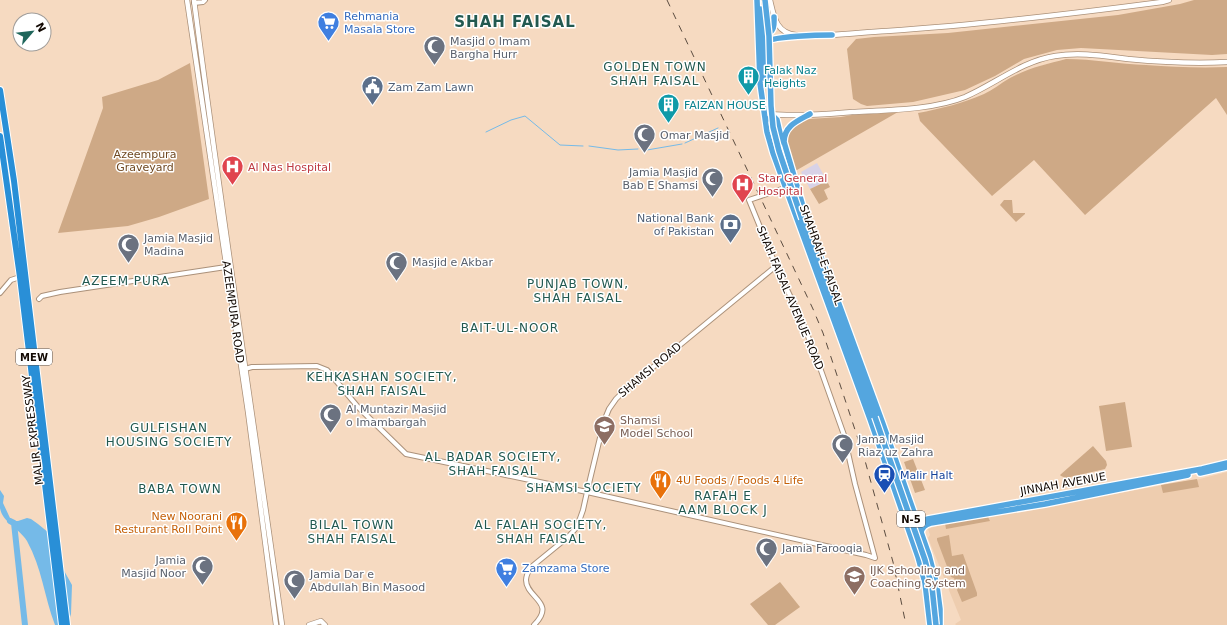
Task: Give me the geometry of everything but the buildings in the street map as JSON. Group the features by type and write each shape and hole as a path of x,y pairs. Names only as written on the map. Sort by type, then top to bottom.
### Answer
{"highway":[{"name":"SHAHRAH-E-FAISAL","path":"757,0 760,83 767,132 785,188 872,418"},
{"path":"760,0 764,61 763,104"},
{"name":"SHAHRAH-E-FAISAL","path":"765,0 769,36 771,106 779,151 872,418"},
{"path":"763,31 767,34 773,30 774,17"},
{"path":"764,61 765,47 770,40 832,35"},
{"name":"MALIR EXPRESSWAY","path":"0,90 14,181 67,625"},
{"path":"810,114 788,128 784,136 787,156 812,234 839,304 918,523 934,575 940,607 940,625"},
{"path":"773,153 773,145 768,122 769,119 774,118 778,121 783,148 787,156"},
{"name":"MALIR EXPRESSWAY","path":"0,136 20,277 62,625"},
{"path":"812,234 812,245"},
{"name":"N-5","path":"872,418 926,583 930,625"},
{"name":"N-5","path":"872,418 925,560 932,587 936,625"},
{"name":"JINNAH AVENUE","path":"921,533 923,527 928,524 999,508 1227,463"},
{"name":"JINNAH AVENUE","path":"918,523 928,518 999,508 1045,504 1227,467"},
{"path":"900,505 905,506 910,503"},
{"path":"912,537 918,523"},
{"path":"928,606 932,610 940,607"}],"main road":[{"name":"AZEEMPURA ROAD","path":"187,0 248,412 276,625"},
{"path":"770,0 776,23 787,33 794,35 832,35 948,27 1090,12 1169,0"},
{"name":"AZEEMPURA ROAD","path":"194,2 282,625"},
{"path":"763,104 770,114 810,114 934,106 964,97 1012,71 1030,63 1054,56 1080,54 1180,62 1227,62"},
{"path":"309,625 321,620 325,625"}],"street":[{"path":"194,2 203,2 205,0"},
{"name":"SHAH FAISAL AVENUE ROAD","path":"587,492 875,558 844,435 810,342 776,266 749,200 785,188"},
{"name":"SHAMSI ROAD","path":"534,625 542,614 542,606 526,582 527,575 530,568 568,537 577,527 584,510 604,421 609,409 624,391 776,266"},
{"path":"39,299 42,296 60,292 226,267"},
{"path":"0,293 11,280 20,277"},
{"path":"245,369 252,367 317,366 327,370 358,407 406,454 587,492"}],"shaded area":[{"path":"817,163 827,181 810,189 801,172"},
{"path":"1227,472 1227,625 955,624 961,620 928,538 930,535 928,529 945,523 1192,481"}],"green space":[{"path":"1194,0 1227,0 1227,54 1212,55 1081,48 1057,50 1024,59 995,76 965,90 913,102 867,106 853,99 847,49 856,39 948,33 1118,15 1180,4"},
{"path":"1066,59 1166,66 1227,67 1227,115 1216,98 1085,215 1034,160 992,196 920,121 918,113 943,108 968,100 987,92 1010,78 1024,72"},
{"name":"Azeempura Graveyard","path":"190,63 209,199 159,217 128,226 58,233 103,108 102,97 158,80"},
{"path":"898,112 797,170 794,170 786,137 787,133 802,120"},
{"path":"827,181 830,187 824,190 828,199 819,204 810,189"},
{"path":"1004,200 1012,200 1013,213 1025,214 1016,222 1000,205"},
{"path":"1125,402 1132,447 1106,451 1099,406"},
{"path":"1093,446 1106,461 1107,465 1105,469 1066,478 1060,475"},
{"path":"913,459 925,490 915,493 904,462"},
{"path":"1197,479 1199,487 1163,493 1161,485"},
{"path":"988,517 990,521 946,529 945,523"},
{"path":"949,535 952,556 963,554 977,593 977,596 962,602 957,590 958,587 954,578 951,577 937,540 937,538"},
{"path":"780,582 800,607 775,625 768,625 750,604"}],"water":[{"path":"0,490 4,496 3,503 10,518 14,521 27,518 31,519 49,533 62,567 72,585 69,625 55,625 40,572 32,551 24,537 1,513"}],"waterway":[{"path":"486,132 511,120 525,116 560,145 583,146"},
{"path":"685,143 718,128"},
{"path":"647,150 682,144"},
{"path":"589,146 618,150 638,149"},
{"path":"10,521 14,523 25,625"}],"railway":[{"path":"667,0 823,333 864,457 893,562 906,625"}],"place":[{"name":"Rehmania Masala Store","path":"329,42"},
{"name":"Masjid o Imam Bargha Hurr","path":"434,66"},
{"name":"Falak Naz Heights","path":"749,96"},
{"name":"Zam Zam Lawn","path":"372,106"},
{"name":"FAIZAN HOUSE","path":"668,124"},
{"name":"Omar Masjid","path":"645,154"},
{"name":"Al Nas Hospital","path":"233,186"},
{"name":"Jamia Masjid Bab E Shamsi","path":"713,198"},
{"name":"Star General Hospital","path":"742,204"},
{"name":"National Bank of Pakistan","path":"730,244"},
{"name":"Jamia Masjid Madina","path":"128,264"},
{"name":"Masjid e Akbar","path":"396,282"},
{"name":"Al Muntazir Masjid o Imambargah","path":"330,434"},
{"name":"Shamsi Model School","path":"605,446"},
{"name":"Jama Masjid Riaz uz Zahra","path":"842,464"},
{"name":"Malir Halt","path":"884,494"},
{"name":"4U Foods / Foods 4 Life","path":"660,500"},
{"name":"New Noorani Resturant Roll Point","path":"237,542"},
{"name":"Jamia Farooqia","path":"766,568"},
{"name":"Jamia Masjid Noor","path":"202,586"},
{"name":"Zamzama Store","path":"506,588"},
{"name":"IJK Schooling and Coaching System","path":"855,596"},
{"name":"Jamia Dar e Abdullah Bin Masood","path":"294,600"}],"district":[{"name":"SHAH FAISAL","path":"515,22"},
{"name":"GOLDEN TOWN SHAH FAISAL","path":"655,74"},
{"name":"AZEEM PURA","path":"126,281"},
{"name":"PUNJAB TOWN, SHAH FAISAL","path":"578,291"},
{"name":"BAIT-UL-NOOR","path":"510,328"},
{"name":"KEHKASHAN SOCIETY, SHAH FAISAL","path":"382,384"},
{"name":"GULFISHAN HOUSING SOCIETY","path":"169,435"},
{"name":"AL BADAR SOCIETY, SHAH FAISAL","path":"493,464"},
{"name":"SHAMSI SOCIETY","path":"584,488"},
{"name":"BABA TOWN","path":"180,489"},
{"name":"RAFAH E AAM BLOCK J","path":"723,503"},
{"name":"BILAL TOWN SHAH FAISAL","path":"352,532"},
{"name":"AL FALAH SOCIETY, SHAH FAISAL","path":"541,532"}]}
